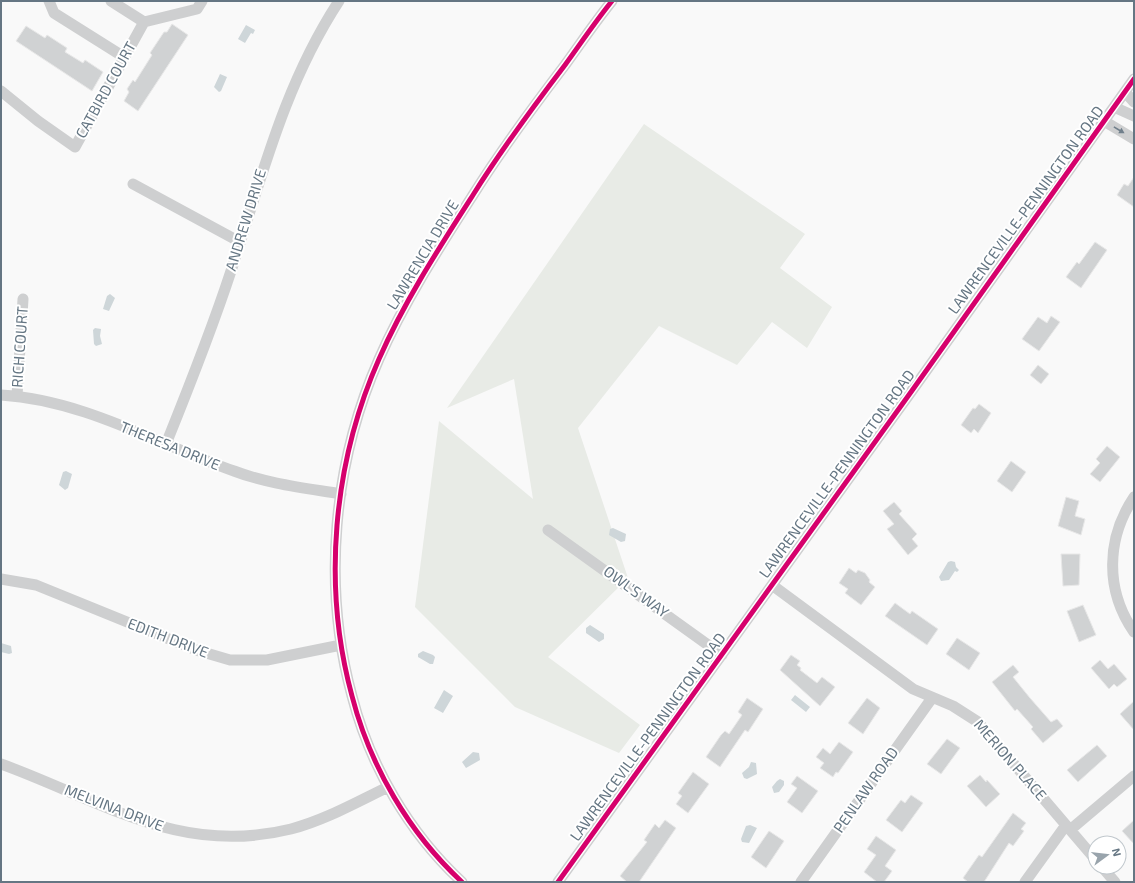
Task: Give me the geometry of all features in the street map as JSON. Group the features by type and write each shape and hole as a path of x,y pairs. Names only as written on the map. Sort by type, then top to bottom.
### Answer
{"street":[{"path":"49,1 50,9 54,13 124,57"},
{"path":"111,1 144,22 198,9 202,1"},
{"name":"ANDREW DRIVE","path":"166,444 231,271 277,125 312,48 339,1"},
{"name":"LAWRENCIA DRIVE","path":"462,882 423,838 388,787 364,734 355,707 341,645 336,596 336,559 341,494 354,430 365,395 394,327 450,231 487,172 590,28 612,1"},
{"name":"CATBIRD COURT","path":"1,91 38,121 75,147 144,22"},
{"name":"LAWRENCEVILLE-PENNINGTON ROAD","path":"558,882 1134,79"},
{"path":"1125,92 1134,102"},
{"path":"1114,107 1134,116"},
{"path":"1104,121 1134,139"},
{"path":"132,184 240,242"},
{"name":"RICH COURT","path":"17,396 23,299"},
{"name":"THERESA DRIVE","path":"1,395 52,402 81,410 243,474 279,484 341,494"},
{"path":"1134,497 1119,525 1114,542 1112,560 1116,593 1121,610 1134,632"},
{"name":"OWL'S WAY","path":"548,530 722,655"},
{"name":"EDITH DRIVE","path":"1,579 36,585 196,650 230,660 267,660 341,645"},
{"name":"MERION PLACE","path":"772,585 913,689 953,706 978,722 1087,850"},
{"name":"PENLAW ROAD","path":"801,882 932,698"},
{"name":"MELVINA DRIVE","path":"1,764 140,821 177,831 215,837 245,836 292,829 316,821 388,787"},
{"path":"1025,882 1068,827 1134,776"}],"shaded area":[{"path":"246,25 255,30 253,34 251,33 245,43 238,39"},
{"path":"220,74 227,77 221,91 219,92 214,87"},
{"path":"644,124 805,234 780,268 832,307 807,348 772,322 737,365 659,326 578,428 628,578 548,657 640,725 619,753 515,707 415,607 439,421 533,499 514,379 447,408"},
{"path":"110,294 115,298 109,311 103,309 107,296"},
{"path":"95,328 101,329 100,336 102,344 96,346 94,344 93,330"},
{"path":"66,471 72,474 68,488 65,490 59,485 63,472"},
{"path":"613,528 626,534 625,541 621,542 609,535 610,529"},
{"path":"948,562 955,562 956,567 959,570 957,572 955,571 949,580 941,581 939,577"},
{"path":"590,625 604,634 604,639 599,642 586,633 586,628"},
{"path":"1,643 11,646 12,653 9,654 1,652"},
{"path":"423,651 435,657 433,664 430,664 418,657 418,654"},
{"path":"444,690 453,696 443,713 434,708"},
{"path":"795,695 810,707 806,712 791,700"},
{"path":"473,752 479,753 480,760 466,768 462,762"},
{"path":"751,762 756,763 757,774 747,779 744,778 742,773 749,767"},
{"path":"780,779 784,781 784,785 779,792 774,793 772,787"},
{"path":"750,825 757,828 749,843 742,842 741,839 746,826"}],"building":[{"path":"172,24 188,35 138,111 124,101 129,92 127,89 133,80 135,82 152,55 150,53 164,32 167,32"},
{"path":"26,26 45,38 47,35 67,48 65,52 83,63 85,60 103,72 92,91 16,41"},
{"path":"1134,177 1134,207 1117,195 1124,184 1128,186"},
{"path":"1095,242 1107,250 1081,288 1066,277 1077,262 1079,264"},
{"path":"1051,316 1060,322 1039,351 1022,339 1038,317 1047,323"},
{"path":"1038,365 1049,374 1041,384 1030,375"},
{"path":"979,404 991,413 978,433 974,429 971,433 961,425 973,408 975,409"},
{"path":"1107,446 1120,457 1100,482 1090,474 1100,463 1096,459"},
{"path":"1011,461 1026,472 1012,492 997,481"},
{"path":"1066,497 1079,501 1075,516 1085,519 1081,535 1058,526"},
{"path":"894,502 902,511 899,514 917,534 912,539 918,546 908,555 887,529 894,524 883,511"},
{"path":"1061,554 1080,554 1079,585 1063,586"},
{"path":"849,568 856,573 858,570 865,573 870,580 869,582 875,587 861,605 845,593 848,589 839,583"},
{"path":"895,603 910,614 912,611 938,629 927,645 885,616"},
{"path":"1083,605 1096,635 1079,642 1067,611"},
{"path":"957,638 980,653 969,670 946,654"},
{"path":"791,655 800,661 797,665 801,668 800,670 817,683 822,677 835,687 820,706 780,670"},
{"path":"1100,660 1108,669 1114,664 1127,679 1117,687 1114,684 1109,689 1091,668"},
{"path":"1013,665 1019,672 1013,677 1030,698 1051,722 1057,719 1063,726 1043,743 1031,729 1033,727 1017,709 1015,711 992,682"},
{"path":"747,698 763,709 748,732 745,730 720,767 706,757 725,731 729,734 742,715 738,712"},
{"path":"867,698 880,708 863,734 848,723"},
{"path":"1134,701 1134,730 1120,714"},
{"path":"947,739 960,748 941,774 927,764"},
{"path":"839,742 853,752 838,773 836,772 833,777 820,768 824,763 816,757 823,748 830,754"},
{"path":"1097,745 1107,756 1078,782 1067,770"},
{"path":"693,772 709,784 688,813 676,804 682,796 678,793"},
{"path":"980,775 1000,794 986,807 967,786"},
{"path":"797,776 818,791 802,813 787,802 797,788 791,784"},
{"path":"911,795 923,803 902,832 886,820 901,800 905,803"},
{"path":"1013,813 1026,823 1021,829 1024,831 1013,846 1009,843 984,882 968,882 963,878 979,855 982,857"},
{"path":"665,820 676,828 639,882 627,882 620,876 647,842 644,840 655,824 659,828"},
{"path":"1134,820 1134,844 1127,835 1122,831"},
{"path":"769,831 784,841 766,868 751,857"},
{"path":"876,836 896,850 885,866 892,871 884,882 877,882 864,872 876,855 867,849"}],"cycle path":[{"path":"462,882 425,842 394,797 369,748 352,696 343,654 337,612 335,568 337,525 342,482 351,440 363,399 379,359 399,317 447,235 495,162 529,113 612,1"},
{"path":"558,882 911,392 1134,79"}]}
